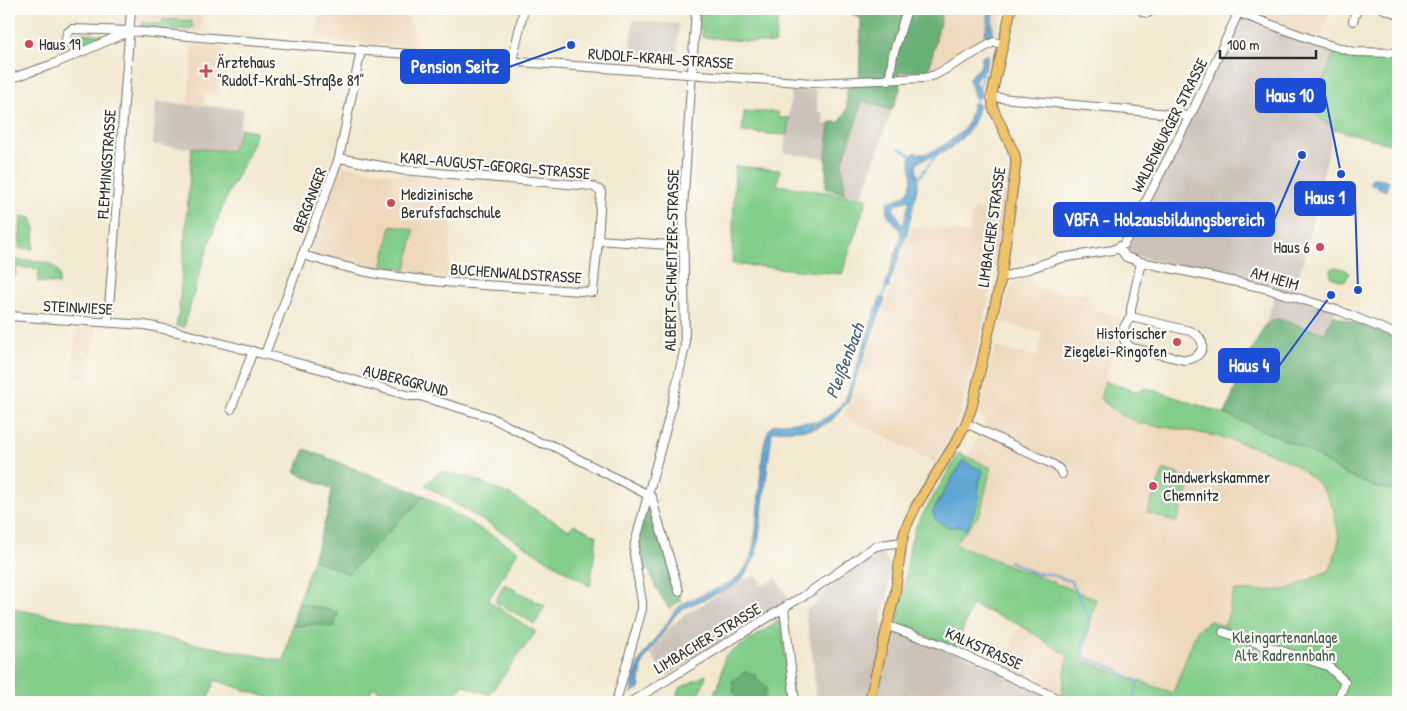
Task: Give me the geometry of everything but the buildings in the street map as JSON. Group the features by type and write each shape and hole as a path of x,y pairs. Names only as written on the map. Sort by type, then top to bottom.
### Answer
{"main road":[{"name":"LIMBACHER STRASSE","path":"902,542 906,527 916,506 966,423 972,407 1001,278 1016,163 1015,155 993,108 992,97 998,43 1011,9"},
{"path":"869,702 895,594 902,542"}],"street":[{"name":"FLEMMINGSTRASSE","path":"108,322 131,9"},
{"path":"512,61 524,9"},
{"name":"ALBERT-SCHWEITZER-STRASSE","path":"648,494 675,394 685,347 682,210 693,74 696,9"},
{"path":"889,81 893,55 907,9"},
{"path":"1140,9 1148,13 1153,9"},
{"path":"1353,21 1357,9"},
{"path":"1384,9 1398,14"},
{"path":"1239,11 1319,42 1354,52 1398,53"},
{"name":"WALDENBURGER STRASSE","path":"1119,247 1124,244 1190,116 1239,11"},
{"path":"80,52 73,48 66,40 67,33 72,29 130,31"},
{"name":"RUDOLF-KRAHL-STRASSE","path":"130,31 813,83 924,78 935,75 980,50 998,43"},
{"path":"9,79 51,65 130,31"},
{"name":"BERGANGER","path":"265,354 339,158 361,50"},
{"path":"992,97 1190,116"},
{"name":"KARL-AUGUST-GEORGI-STRASSE","path":"339,158 402,170 592,186 601,191 598,240"},
{"path":"598,240 683,246"},
{"name":"BUCHENWALDSTRASSE","path":"302,255 383,275 463,283 593,292 598,240"},
{"path":"1001,278 1060,258 1113,250 1119,247"},
{"name":"AM HEIM","path":"1119,247 1126,257 1141,262 1265,288 1340,312 1398,335"},
{"path":"1131,316 1190,330 1198,334 1202,341 1202,348 1199,354 1193,359 1185,360 1132,348 1122,338 1125,324 1131,316 1141,262"},
{"name":"STEINWIESE","path":"9,316 145,325"},
{"name":"AUBERGGRUND","path":"145,325 265,354 490,417 532,439 551,445 648,494"},
{"path":"231,409 253,351"},
{"path":"966,423 1054,465 1062,474"},
{"path":"648,494 652,497 679,591"},
{"name":"LIMBACHER STRASSE","path":"608,702 615,702 642,609 634,549 648,494"},
{"name":"LIMBACHER STRASSE","path":"631,702 784,609 874,547 902,542"},
{"path":"784,609 795,702"},
{"name":"KALKSTRASSE","path":"888,626 942,645 1066,702"},
{"path":"1223,632 1328,666 1345,682 1337,702"}],"shaded area":[{"path":"137,9 202,9 201,31 141,27 136,22"},
{"path":"321,9 403,9 416,34 418,47 315,40"},
{"path":"943,9 1002,9 996,31 929,70"},
{"path":"1181,9 1228,9 1226,14 1180,12"},
{"path":"1240,9 1331,9 1319,42 1239,13"},
{"path":"1239,13 1319,42 1335,52 1311,109 1334,129 1295,294 1336,309 1326,333 1277,319 1265,324 1277,289 1131,255 1128,247"},
{"path":"633,21 679,24 677,62 630,58"},
{"name":"Ärztehaus \"Rudolf-Krahl-Straße 81\"","path":"193,45 223,47 219,95 205,94 204,106 188,105"},
{"path":"792,88 816,90 818,112 823,112 824,124 830,124 826,158 784,153"},
{"path":"864,101 892,110 862,196 845,193 842,164"},
{"path":"156,102 244,109 235,145 231,151 153,145"},
{"name":"Medizinische Berufsfachschule","path":"346,166 398,175 455,180 448,278 412,276 367,269 313,254 310,251 340,169"},
{"path":"1005,192 992,282 971,374 956,424 935,463 844,416 877,331 912,227 969,233 974,208 982,211 986,200 993,194"},
{"name":"Handwerkskammer Chemnitz","path":"1033,277 1037,290 1088,294 1095,310 1122,317 1100,399 1137,423 1201,432 1249,445 1292,463 1312,477 1327,495 1334,511 1339,539 1330,570 1286,590 1234,591 1225,627 1197,631 1173,693 1081,660 1096,599 954,543 980,514 991,469 968,458 985,421 978,414 995,347 1037,357 1042,333 1001,322 1011,284"},
{"path":"77,327 96,328 89,379 72,376"},
{"path":"879,555 883,555 890,565 888,592 881,624 942,645 1048,694 1045,702 815,702 814,665 805,611 818,603 815,597"},
{"path":"757,575 761,586 776,578 789,599 667,676 650,654 668,629 684,615 739,582"},
{"path":"1020,625 1068,656 1061,697 1001,670"}],"green space":[{"path":"700,9 779,9 775,44 702,37 702,28 698,28"},
{"path":"844,9 943,9 929,70 899,73 900,90 892,110 863,101 842,164 845,193 826,189 826,158 830,122 840,122 847,109 847,89 859,81 861,19"},
{"path":"163,19 191,21 193,26 190,30 141,27 144,21 145,23 162,24"},
{"path":"77,33 106,35 106,38 78,46 73,42"},
{"path":"1335,52 1398,56 1398,146 1334,129 1311,110"},
{"path":"744,112 778,112 779,118 789,118 787,135 742,132"},
{"path":"241,128 256,132 218,218 184,327 176,326 179,312 192,148 231,151"},
{"path":"735,166 780,170 777,185 867,198 842,274 732,264"},
{"path":"21,216 31,218 35,229 33,249 19,248"},
{"path":"391,225 414,230 406,270 383,265"},
{"path":"14,260 37,261 52,265 57,269 59,284 38,282 39,269 16,267 16,275 13,274 12,265"},
{"path":"1335,267 1346,270 1349,273 1346,280 1343,281 1331,277 1331,269"},
{"path":"1333,315 1398,339 1398,491 1374,487 1345,474 1301,447 1225,414 1247,359 1265,325 1277,319 1325,333"},
{"name":"Kleingartenanlage Alte Radrennbahn","path":"1105,381 1134,391 1147,388 1225,414 1301,447 1345,474 1374,487 1398,491 1398,702 1073,702 1061,697 1068,656 1020,625 972,605 956,648 897,624 904,592 910,545 916,526 959,453 991,468 980,514 954,544 1096,599 1082,660 1173,693 1197,630 1210,621 1225,626 1234,591 1286,590 1330,570 1339,540 1336,521 1327,496 1309,475 1284,459 1255,447 1224,438 1137,423 1122,416 1100,399","holes":["966,461 975,468 981,469 982,476 979,482 978,503 965,528 945,526 935,506 956,472"]},
{"path":"305,449 425,496 348,574 313,559 329,509 332,489 295,472"},
{"path":"1164,469 1192,480 1176,523 1147,512"},
{"path":"440,471 471,478 512,496 569,530 574,524 597,536 590,586 425,485"},
{"path":"425,496 518,551 488,601 536,632 489,695 464,685 447,702 401,702 373,687 365,702 282,702 215,680 207,702 9,702 9,608 284,661 292,626 313,624 334,627 338,612 298,603 313,559 348,574"},
{"path":"648,503 652,505 681,601 669,609 656,588 649,570 639,573 636,552"},
{"path":"504,584 545,606 535,624 495,602"},
{"path":"298,603 338,613 334,627 313,624 292,626"},
{"path":"782,619 784,650 792,685 789,702 712,702 716,688 718,689 725,656"},
{"path":"745,672 755,674 756,678 767,687 764,699 766,702 744,702 734,694 732,681"},
{"path":"706,675 697,702 679,702 677,693 680,688"}],"water":[{"path":"988,9 993,9 992,35 983,40 988,22"},
{"path":"988,54 985,70 977,76 975,82 981,92 981,97 974,98 969,77 980,68 982,57"},
{"path":"973,103 979,104 974,120 966,134 948,150 923,159 916,165 918,182 916,193 906,237 889,284 889,289 885,287 901,237 900,230 887,213 888,202 901,197 910,188 912,178 910,158 915,152 928,153 953,139 966,126","holes":["910,200 903,226 893,209 896,204"]},
{"path":"1372,178 1389,181 1386,191 1371,184"},
{"path":"880,298 885,299 848,401 831,421 815,429 816,422 832,414 845,401"},
{"path":"814,422 813,429 774,431 772,433 755,558 742,579 732,587 682,609 676,614 644,660 639,689 631,693 633,681 643,656 676,610 690,600 718,589 735,579 748,564 755,534 763,449 767,434 774,425"},
{"path":"962,461 966,461 983,472 979,482 978,503 967,528 958,526 951,528 936,520 933,511"}],"waterway":[{"path":"979,92 982,72"},
{"name":"Pleißenbach","path":"975,106 977,96"},
{"path":"899,148 913,157"},
{"path":"917,180 937,154"},
{"name":"Pleißenbach","path":"882,300 886,288"},
{"path":"962,526 966,532"},
{"path":"1009,561 1034,573 1048,574 1071,581 1089,617 1082,644 1083,654 1086,658 1119,670 1122,674 1137,681 1138,685 1132,702"},
{"path":"9,701 15,702"}],"place":[{"name":"Haus 19","path":"29,44"},
{"name":"Pension Seitz","path":"571,45"},
{"name":"Ärztehaus \"Rudolf-Krahl-Straße 81\"","path":"206,71"},
{"name":"VBFA - Holzausbildungsbereich","path":"1302,155"},
{"name":"Haus 10","path":"1341,174"},
{"name":"Medizinische Berufsfachschule","path":"391,203"},
{"name":"Haus 6","path":"1320,247"},
{"name":"Haus 1","path":"1358,290"},
{"name":"Haus 4","path":"1331,295"},
{"name":"Historischer Ziegelei-Ringofen","path":"1177,342"},
{"name":"Handwerkskammer Chemnitz","path":"1153,486"}]}
